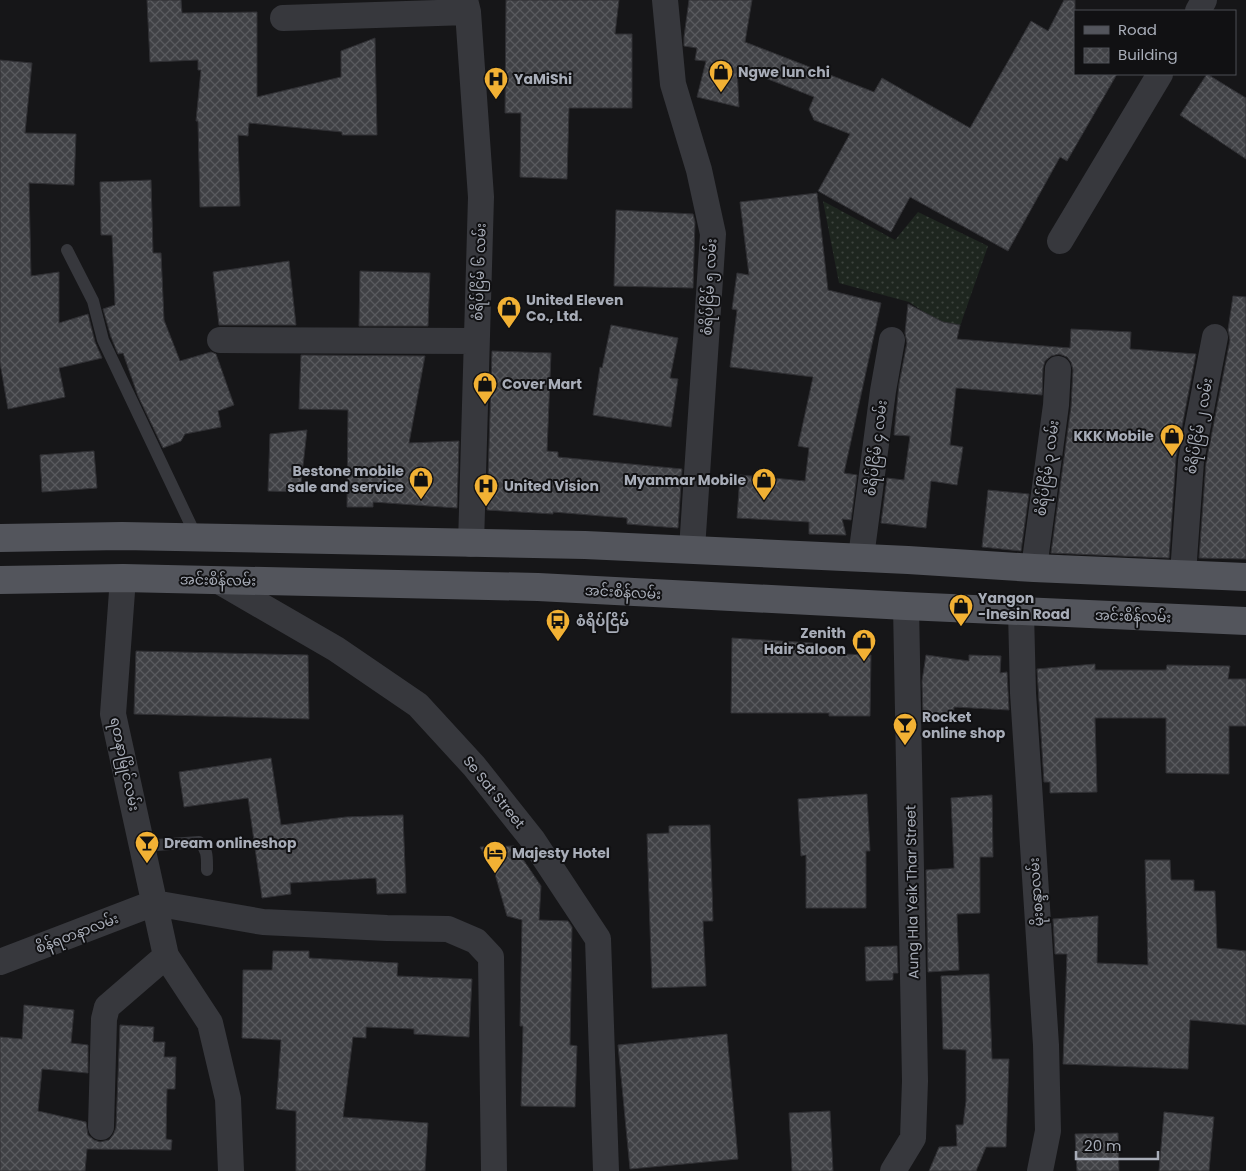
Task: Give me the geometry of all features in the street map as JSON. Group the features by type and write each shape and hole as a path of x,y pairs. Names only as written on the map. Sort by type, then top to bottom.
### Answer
{"main road":[{"path":"0,538 122,536 585,545 1246,577"},
{"name":"အင်းစိန်လမ်း","path":"0,580 123,578 538,587 1021,612 1246,621"}],"street":[{"name":"စံရိပ်ငြိမ် ၅ လမ်း","path":"665,0 673,84 699,170 713,234 692,549"},
{"path":"283,18 466,6"},
{"name":"စံရိပ်ငြိမ် ၆ လမ်း","path":"466,6 481,197 471,544"},
{"path":"1060,241 1159,75"},
{"name":"စံရိပ်ငြိမ် ၂ လမ်း","path":"1183,574 1191,461 1215,337"},
{"path":"220,340 476,341"},
{"name":"စံရိပ်ငြိမ် ၄ လမ်း","path":"862,557 883,391 892,340"},
{"name":"စံရိပ်ငြိမ် ၃ လမ်း","path":"1034,568 1056,405 1058,369"},
{"name":"ရတနာမြိုင်လမ်း","path":"123,578 113,714 166,956 210,1023 228,1099 232,1171"},
{"name":"Se Sat Street","path":"216,580 336,649 418,705 474,766 532,839 598,939 606,1171"},
{"name":"Aung Hla Yeik Thar Street","path":"893,1171 913,1138 915,1081 906,606"},
{"name":"မိုးစန္ဒာလမ်း","path":"1021,612 1023,693 1046,1045 1048,1131 1040,1171"},
{"path":"154,903 263,922 448,929 476,941 491,956 494,1171"},
{"name":"စိန်ရတနာလမ်း","path":"0,962 154,903"},
{"path":"100,1127 104,1019 107,1007 166,956"}],"lane":[{"path":"67,250 93,301 103,340 197,538"},
{"path":"142,846 198,842 204,846 206,851 207,870"}],"shaded area":[{"path":"823,201 895,240 918,212 988,246 959,329 943,325 909,302 839,283"}],"building":[{"path":"147,0 181,0 182,13 257,12 257,97 341,77 341,51 375,38 377,135 342,135 342,132 249,123 248,136 238,135 240,206 200,207 198,121 196,121 201,70 198,70 198,60 150,62"},
{"path":"506,0 619,0 615,34 632,34 632,108 569,108 567,179 520,177 521,113 505,113"},
{"path":"689,0 752,0 745,42 874,92 882,78 970,128 1031,21 1048,31 1064,0 1075,0 1074,75 1116,75 1067,161 1060,157 1008,251 910,197 891,232 818,191 850,134 814,120 809,109 814,97 737,67 739,107 697,97 706,61 695,60 697,48 684,46"},
{"path":"0,60 32,63 25,133 76,134 74,185 29,183 31,276 59,272 59,323 88,314 95,342 102,358 59,368 65,397 8,409 0,363"},
{"path":"1206,75 1246,98 1246,159 1180,115"},
{"path":"151,180 153,253 161,253 164,320 180,361 211,352 216,354 234,405 218,411 221,427 185,434 181,441 163,448 138,396 123,353 118,354 103,309 115,305 112,235 101,235 100,182"},
{"path":"817,193 828,290 881,303 844,473 857,475 851,520 842,519 846,535 809,534 809,522 737,518 740,475 805,481 809,448 798,446 813,377 730,367 737,310 732,309 737,273 749,275 740,202"},
{"path":"616,210 693,214 695,222 693,288 614,286"},
{"path":"289,261 296,325 219,325 213,272"},
{"path":"360,271 430,273 428,326 359,326"},
{"path":"1233,296 1246,297 1246,559 1199,558 1206,463 1230,340 1228,330"},
{"path":"908,304 943,322 960,325 957,339 1070,348 1071,329 1131,332 1130,349 1196,354 1176,458 1169,558 1051,553 1071,407 1073,370 1071,362 1067,357 1059,354 1051,356 1045,361 1042,395 956,388 950,445 963,447 957,485 931,481 926,528 881,523 887,478 904,480 910,436 894,435 899,384 907,343 905,333"},
{"path":"611,325 678,338 670,378 678,379 671,427 593,415 600,367 602,368"},
{"path":"492,351 551,353 547,451 558,452 558,457 682,469 678,528 627,524 627,518 553,512 553,514 487,510"},
{"path":"301,355 425,356 409,443 459,441 457,508 373,502 373,507 347,507 348,410 299,409"},
{"path":"307,430 300,492 268,491 270,434"},
{"path":"94,451 97,488 42,492 40,455"},
{"path":"988,490 1029,494 1021,551 982,547"},
{"path":"732,638 813,643 812,653 871,655 870,716 829,716 829,713 731,713"},
{"path":"136,651 308,655 309,719 134,714"},
{"path":"926,655 969,661 969,655 1001,656 1000,673 1007,672 1009,710 954,707 953,718 923,714 922,681"},
{"path":"1095,664 1095,670 1166,670 1167,665 1230,666 1228,679 1246,679 1246,726 1229,726 1229,774 1166,773 1166,718 1095,718 1097,792 1050,793 1050,782 1044,782 1037,669"},
{"path":"271,758 281,825 346,817 403,815 406,893 377,894 376,878 290,883 291,894 262,898 248,798 184,807 179,772"},
{"path":"867,794 870,851 866,851 866,908 806,908 806,855 801,856 798,799"},
{"path":"992,795 993,857 980,857 980,913 957,914 959,970 928,972 926,870 954,868 951,798"},
{"path":"710,825 713,921 703,921 706,986 652,988 647,834 669,833 669,826"},
{"path":"514,846 541,886 539,920 568,921 572,927 570,1045 577,1046 575,1107 521,1106 523,1026 520,1026 522,920 507,916 495,874 480,847"},
{"path":"1145,860 1170,860 1171,880 1194,880 1194,891 1215,891 1217,948 1246,951 1246,1025 1190,1020 1188,1069 1063,1064 1067,954 1055,954 1053,919 1098,916 1097,963 1148,965"},
{"path":"897,946 898,973 893,973 893,980 866,981 865,947"},
{"path":"273,951 309,951 309,958 398,963 397,976 472,979 469,1037 414,1034 414,1029 366,1027 366,1038 353,1037 343,1117 428,1123 425,1171 296,1171 296,1111 276,1109 281,1040 242,1038 243,970 272,970"},
{"path":"989,974 992,1059 1009,1059 1006,1147 986,1147 976,1171 929,1171 939,1147 957,1146 956,1125 963,1125 966,1101 966,1050 943,1049 941,976"},
{"path":"24,1005 74,1010 71,1043 88,1045 88,1073 42,1069 38,1111 86,1122 88,1135 100,1142 109,1140 116,1128 120,1025 154,1027 153,1042 165,1042 164,1057 176,1057 175,1089 167,1089 166,1139 172,1140 171,1150 87,1149 85,1171 0,1171 0,1037 22,1039"},
{"path":"727,1034 738,1159 630,1169 618,1045"},
{"path":"830,1111 833,1171 792,1171 789,1113"},
{"path":"1164,1112 1214,1117 1209,1171 1159,1171"},
{"path":"1118,1133 1119,1171 1077,1171 1075,1134"}],"place":[{"name":"Ngwe lun chi","path":"721,93"},
{"name":"YaMiShi","path":"496,100"},
{"name":"United Eleven Co., Ltd.","path":"509,329"},
{"name":"Cover Mart","path":"485,405"},
{"name":"KKK Mobile","path":"1172,457"},
{"name":"Bestone mobile sale and service","path":"421,500"},
{"name":"Myanmar Mobile","path":"764,501"},
{"name":"United Vision","path":"486,507"},
{"name":"Yangon -Inesin Road","path":"961,627"},
{"name":"စံရိပ်ငြိမ်","path":"558,642"},
{"name":"Zenith Hair Saloon","path":"864,662"},
{"name":"Rocket online shop","path":"905,746"},
{"name":"Dream onlineshop","path":"147,864"},
{"name":"Majesty Hotel","path":"495,874"}]}
